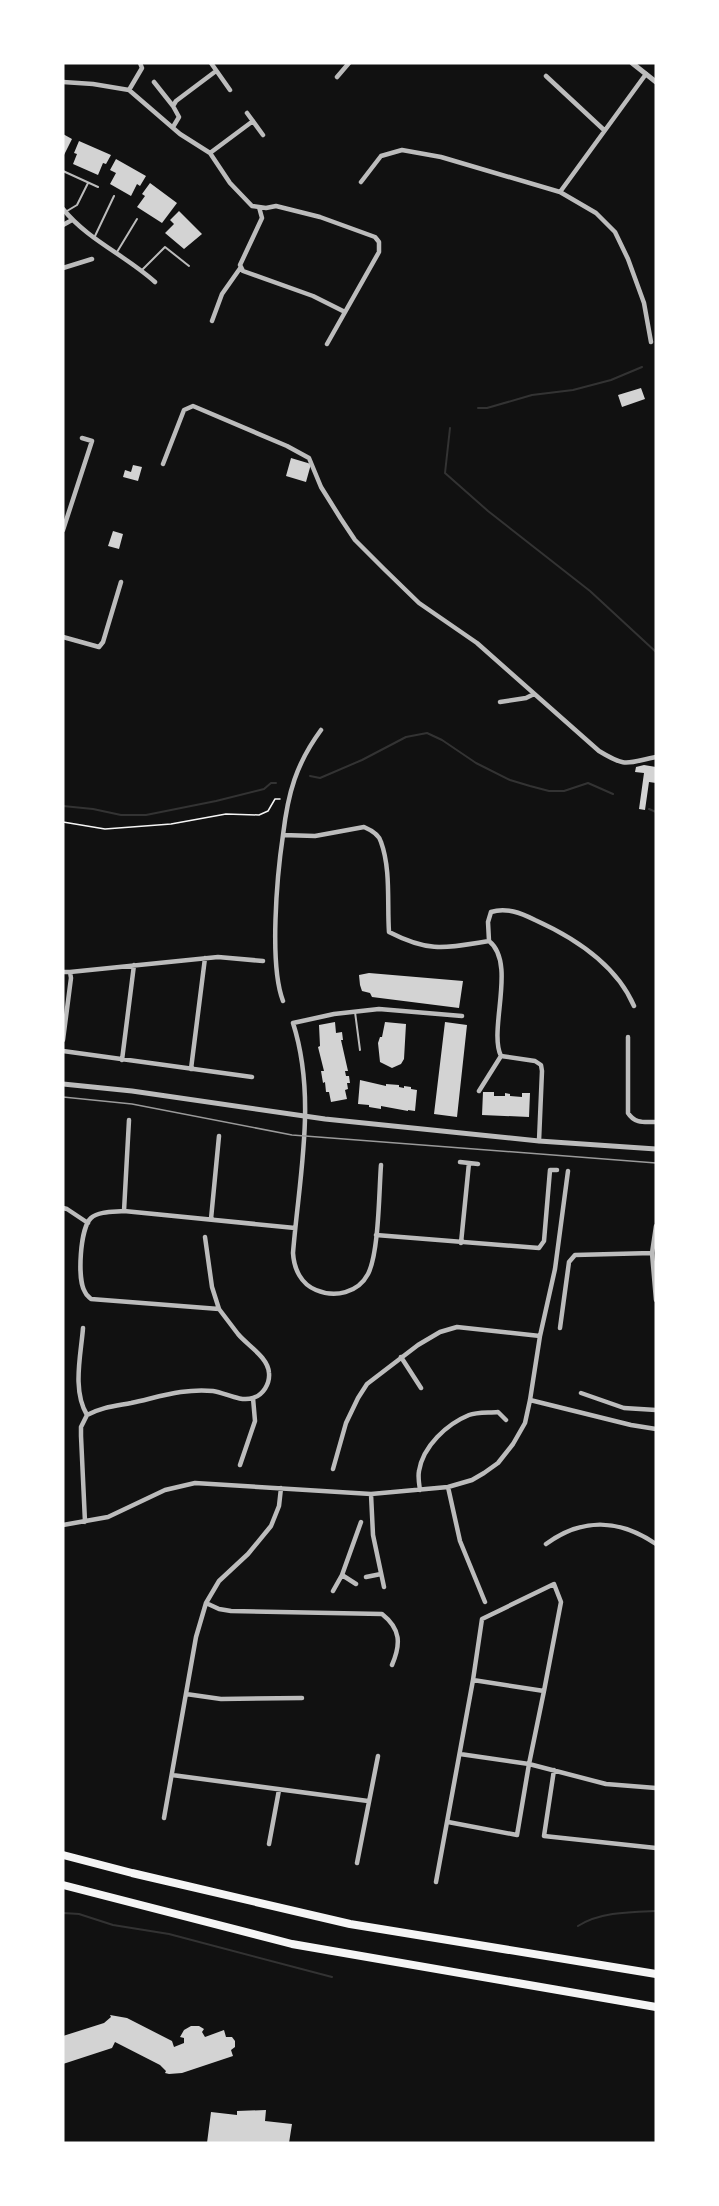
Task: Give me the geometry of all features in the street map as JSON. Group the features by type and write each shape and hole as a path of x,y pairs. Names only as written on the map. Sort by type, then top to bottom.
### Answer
{"highway":[{"path":"63,1855 350,1924 656,1974"},
{"path":"63,1885 292,1944 656,2007"}],"street":[{"path":"129,90 142,68 140,63"},
{"path":"211,63 230,90"},
{"path":"337,77 349,63"},
{"path":"632,63 656,82"},
{"path":"173,106 176,101 216,71"},
{"path":"560,192 646,74"},
{"path":"546,76 604,130"},
{"path":"63,81 129,90 180,134 210,153 252,206 276,206 320,217 375,237 379,242 379,252 327,345"},
{"path":"153,82 179,117 173,127"},
{"path":"247,114 263,135"},
{"path":"210,153 253,121"},
{"path":"361,182 381,156 402,150 441,157 560,192 596,213 615,232 628,259 644,303 651,342"},
{"path":"259,207 262,218 242,256 240,265 243,271 313,296 345,312"},
{"path":"64,210 94,239 117,252 155,282"},
{"path":"63,225 72,220"},
{"path":"63,268 92,259"},
{"path":"212,321 227,284 241,267"},
{"path":"163,464 184,410 193,406 287,446 309,458 321,487 356,540 419,603 477,643 600,751 617,762 625,764 656,757"},
{"path":"63,530 92,441 82,438"},
{"path":"63,506 70,508"},
{"path":"63,637 99,647 103,642 121,582"},
{"path":"500,702 526,698 534,694"},
{"path":"283,1001 278,979 276,934 280,854 286,808 297,769 321,730"},
{"path":"283,835 315,836 364,827 375,832 381,841 388,894 389,932 408,942 429,948 446,949 489,941"},
{"path":"501,1056 497,1041 501,1006 501,964 498,953 489,941 488,922 491,912 501,909 530,917 563,932 591,952 616,978 630,996 634,1006"},
{"path":"63,972 205,958 226,957 263,961"},
{"path":"191,1069 205,958"},
{"path":"122,1060 134,965"},
{"path":"63,1040 70,972"},
{"path":"293,1023 334,1014 379,1009 462,1016"},
{"path":"289,1015 302,1055 306,1116 293,1253 298,1274 313,1289 326,1293 347,1292 366,1278 376,1235 381,1165"},
{"path":"628,1037 628,1113 632,1120 639,1123 656,1122"},
{"path":"63,1051 252,1077"},
{"path":"479,1090 501,1056"},
{"path":"501,1056 535,1061 541,1065 539,1141"},
{"path":"63,1084 132,1091 306,1116 539,1141 656,1149"},
{"path":"124,1211 129,1120"},
{"path":"211,1219 219,1136"},
{"path":"460,1162 478,1164"},
{"path":"461,1243 468,1163"},
{"path":"376,1235 536,1249 541,1247 543,1242 550,1170 557,1170"},
{"path":"63,1526 108,1517 165,1490 195,1483 371,1494 448,1487 472,1480 498,1463 513,1444 525,1423 540,1336 555,1269 568,1171"},
{"path":"63,1209 67,1209 88,1223"},
{"path":"219,1309 92,1299 84,1292 81,1277 84,1230 88,1223 101,1213 124,1211 295,1228"},
{"path":"656,1226 652,1253 656,1300"},
{"path":"85,1522 81,1427 87,1415 102,1407 132,1403 166,1394 214,1391 242,1399 253,1398 267,1386 270,1373 264,1360 240,1336 219,1309 212,1287 205,1236"},
{"path":"560,1328 569,1263 575,1255 652,1253"},
{"path":"83,1328 79,1394 87,1415"},
{"path":"333,1469 346,1423 358,1398 368,1384 401,1357 440,1332 458,1328 540,1336"},
{"path":"401,1357 422,1388"},
{"path":"581,1393 624,1408 656,1410"},
{"path":"240,1465 255,1421 253,1398"},
{"path":"530,1400 656,1429"},
{"path":"420,1490 419,1471 427,1452 438,1436 450,1426 471,1414 498,1412 506,1420"},
{"path":"448,1487 460,1541 485,1602"},
{"path":"164,1818 196,1637 206,1603 219,1581 255,1548 271,1526 279,1506 280,1488"},
{"path":"371,1494 373,1535 384,1587"},
{"path":"333,1591 342,1575 359,1533 361,1522"},
{"path":"546,1544 563,1532 582,1525 604,1524 638,1532 656,1544"},
{"path":"359,1533 373,1535"},
{"path":"366,1577 381,1574"},
{"path":"342,1575 356,1584"},
{"path":"436,1882 482,1619 554,1584 561,1602 517,1835 448,1822"},
{"path":"206,1603 231,1611 382,1614 393,1623 398,1639 397,1653 392,1665"},
{"path":"473,1680 544,1691"},
{"path":"186,1694 221,1699 302,1698"},
{"path":"460,1754 529,1764 606,1784 656,1788"},
{"path":"357,1863 378,1756"},
{"path":"554,1770 544,1836 656,1848"},
{"path":"172,1775 368,1801"},
{"path":"269,1844 279,1790"}],"lane":[{"path":"63,171 98,187"},
{"path":"64,210 77,205 88,183"},
{"path":"94,239 114,196"},
{"path":"117,252 136,219"},
{"path":"142,270 165,247 189,266"},
{"path":"355,1012 360,1050"}],"path":[{"path":"63,822 105,829 162,825 226,814 259,815 268,811 275,799 280,799"}],"building":[{"path":"63,134 72,139 63,157"},
{"path":"79,141 111,155 106,164 103,163 98,175 73,164 77,154 74,153"},
{"path":"116,159 146,176 140,186 137,184 131,196 110,184 116,173 110,170"},
{"path":"150,183 177,203 162,223 137,207"},
{"path":"179,211 202,234 184,249 165,233 174,224 170,220"},
{"path":"641,388 645,399 622,407 618,395"},
{"path":"291,458 311,464 306,482 286,476"},
{"path":"133,465 142,467 138,481 123,477 125,470 131,472"},
{"path":"113,531 123,534 119,549 108,546"},
{"path":"644,765 656,767 656,783 649,782 645,810 639,809 644,773 635,772 636,767"},
{"path":"369,973 463,981 459,1008 372,997 370,993 362,991 360,985 359,975"},
{"path":"335,1022 336,1033 342,1032 343,1040 341,1040 348,1071 345,1071 350,1083 347,1083 348,1089 345,1090 347,1099 331,1102 321,1071 324,1071 318,1047 320,1046 319,1025"},
{"path":"385,1022 406,1024 404,1059 401,1064 392,1068 380,1062 378,1043 382,1037"},
{"path":"445,1022 467,1025 457,1117 434,1114"},
{"path":"360,1080 386,1086 386,1084 399,1085 404,1088 404,1086 411,1087 417,1090 415,1111 381,1106 381,1109 358,1104"},
{"path":"483,1092 494,1092 494,1096 505,1096 505,1093 522,1097 522,1093 530,1093 529,1117 482,1115"},
{"path":"110,2015 127,2018 172,2041 174,2047 184,2043 184,2038 180,2037 184,2030 191,2026 204,2029 202,2032 205,2037 224,2030 226,2037 232,2037 235,2041 235,2047 231,2050 233,2056 182,2073 169,2074 165,2073 166,2071 160,2065 115,2042 112,2048 63,2064 63,2036 104,2023 111,2017"},
{"path":"266,2110 265,2121 292,2124 289,2143 207,2143 211,2112 237,2115 237,2111"}],"waterway":[{"path":"478,408 487,408 532,395 573,390 611,380 642,367"},
{"path":"450,428 445,473 488,511 590,591 656,652"},
{"path":"310,776 320,778 362,760 406,737 427,733 442,740 476,763 510,780 549,791 564,791 588,783 613,794"},
{"path":"63,806 121,815 146,815 216,801 264,789 271,783 276,783"},
{"path":"649,809 656,812"},
{"path":"578,1926 605,1915 656,1911"},
{"path":"63,1913 79,1914 113,1925 169,1934 332,1977"}],"tram line":[{"path":"63,1097 132,1104 292,1135 656,1163"}]}
